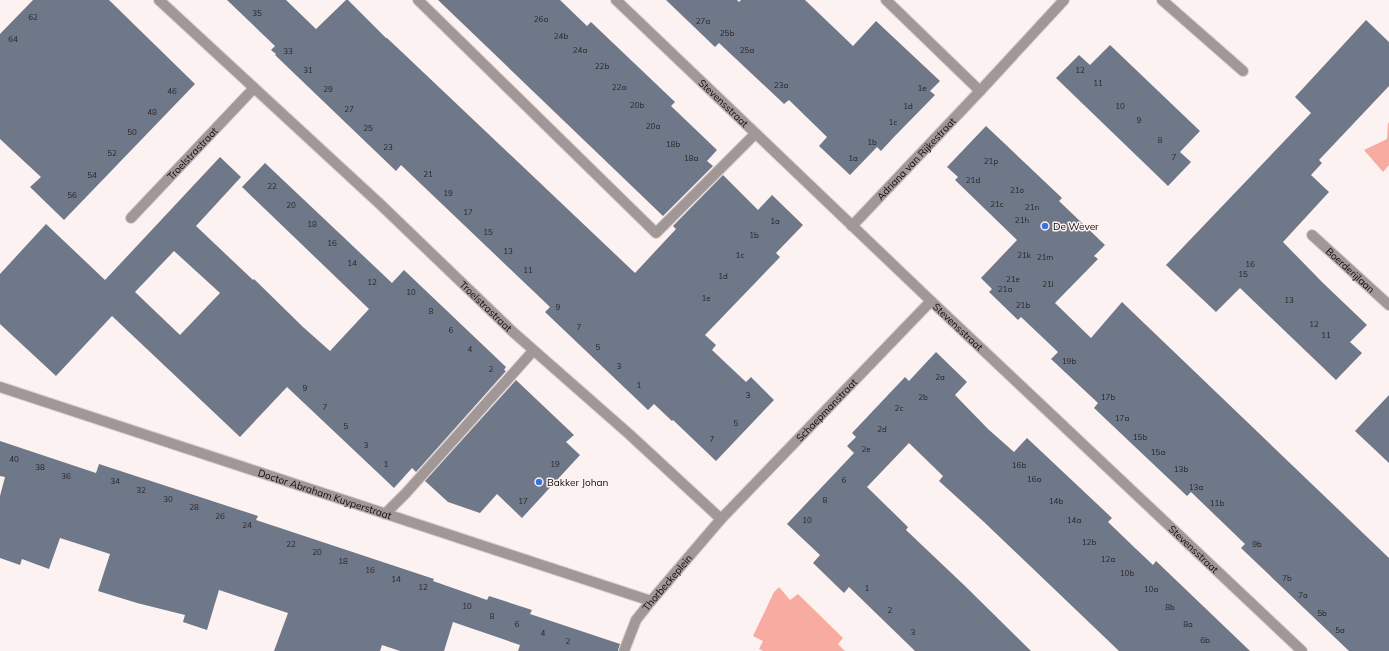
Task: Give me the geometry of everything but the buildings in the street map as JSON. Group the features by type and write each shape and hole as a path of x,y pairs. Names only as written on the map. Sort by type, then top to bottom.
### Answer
{"street":[{"name":"Troelstrastraat","path":"159,0 381,205 533,351 629,434 721,519"},
{"path":"418,0 656,233 755,134"},
{"name":"Stevensstraat","path":"616,0 755,134 1302,651"},
{"path":"886,0 980,91"},
{"name":"Adriana van Rijkestraat","path":"852,226 1064,0"},
{"path":"1162,0 1243,71"},
{"name":"Troelstrastraat","path":"131,218 254,88"},
{"name":"Boerderijlaan","path":"1312,235 1389,305"},
{"name":"Schaepmanstraat","path":"721,519 931,301"},
{"path":"385,514 533,351"},
{"name":"Doctor Abraham Kuyperstraat","path":"0,387 651,601"},
{"name":"Thorbeckeplein","path":"624,651 636,620 721,519"}],"shaded area":[{"path":"1389,122 1389,165 1383,172 1364,150 1387,139"},
{"path":"779,587 790,600 798,594 843,638 838,644 845,651 763,651 759,649 763,641 753,636 774,592"}],"place":[{"name":"De Wever","path":"1045,226"},
{"name":"Bakker Johan","path":"539,482"}]}
